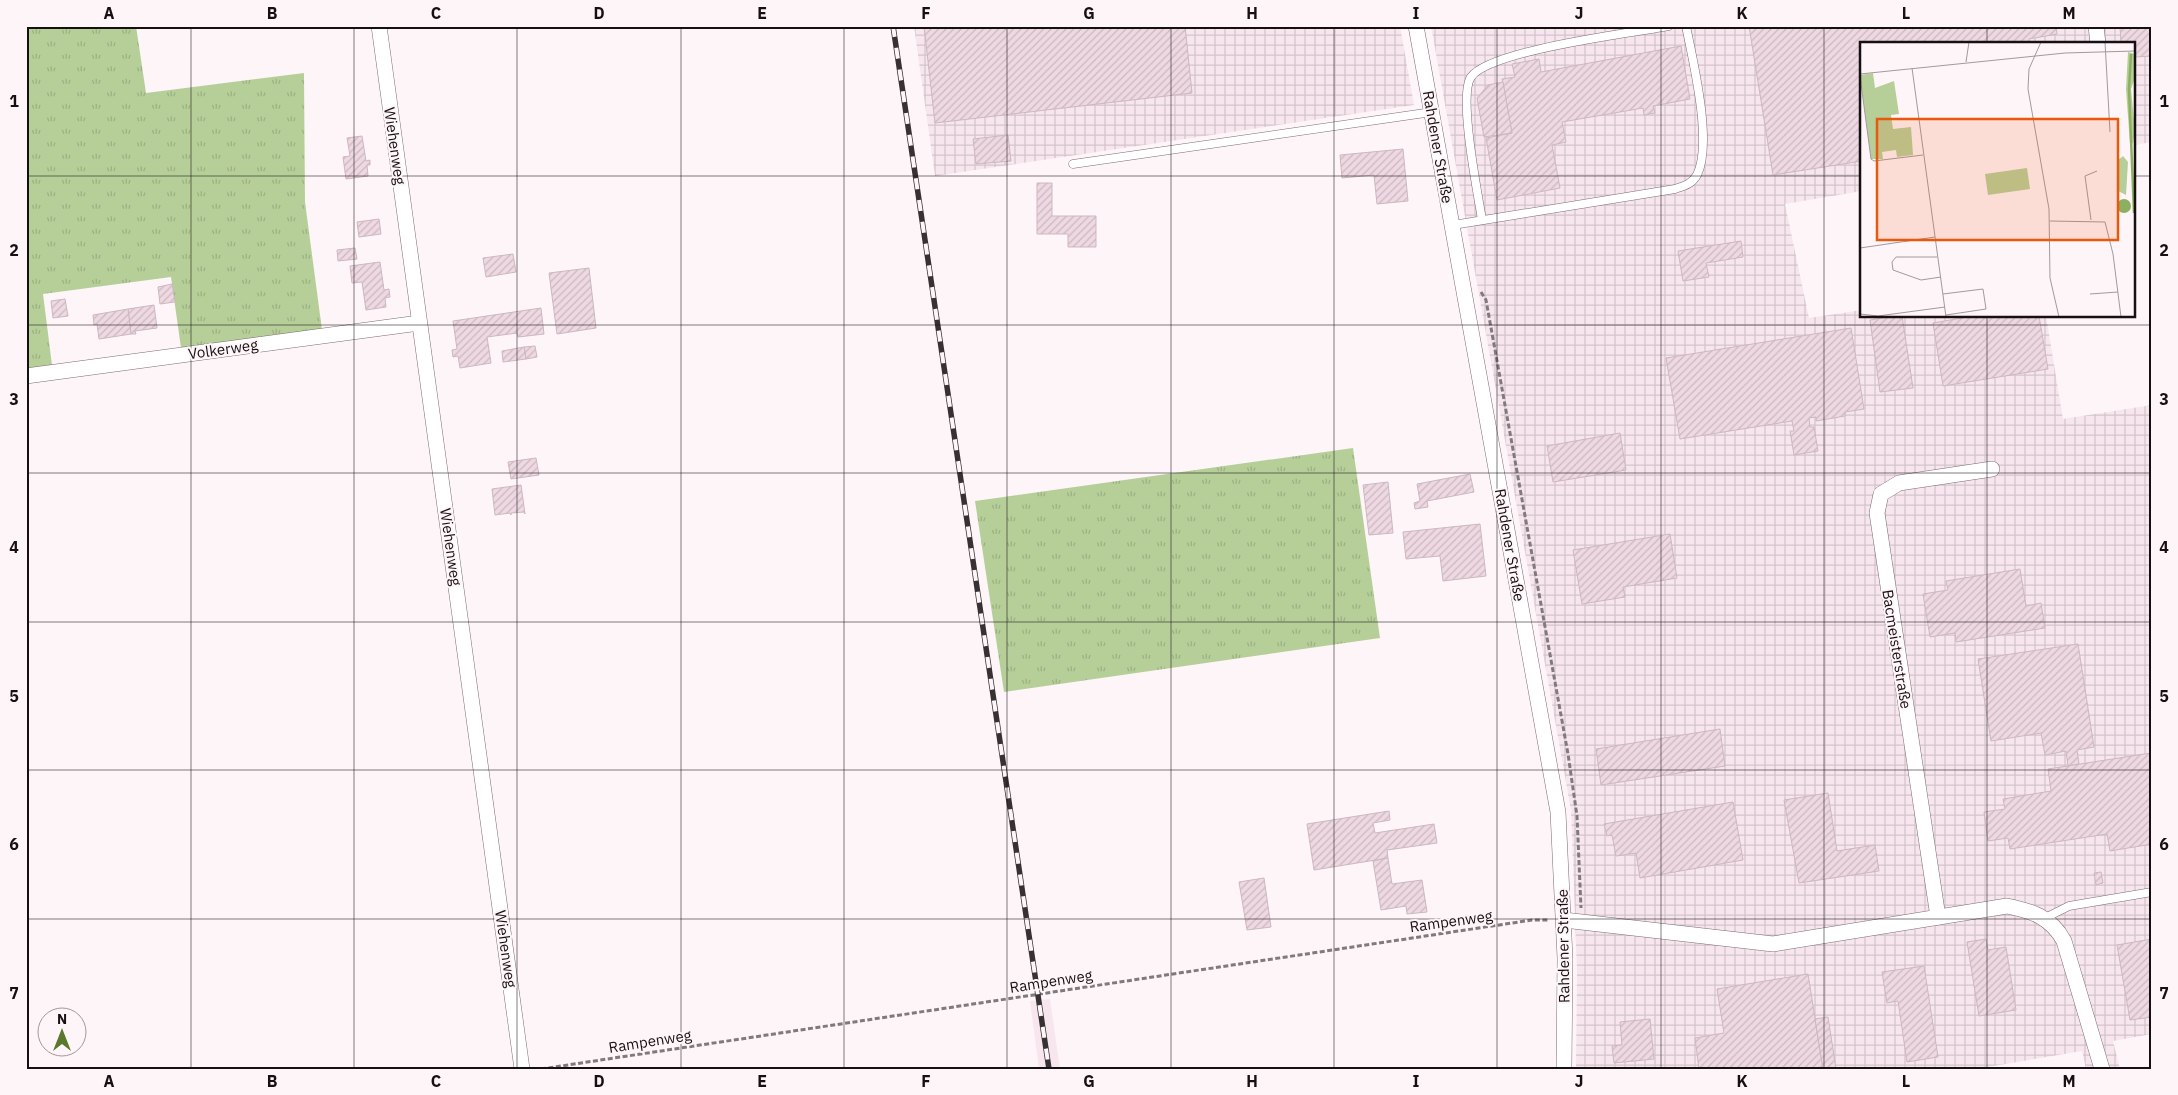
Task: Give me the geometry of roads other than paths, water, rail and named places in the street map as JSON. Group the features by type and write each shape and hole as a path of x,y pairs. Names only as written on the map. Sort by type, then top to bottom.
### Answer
{"street":[{"name":"Wiehenweg","path":"379,26 522,1069"},
{"name":"Rahdener Straße","path":"1416,26 1558,812 1564,920 1564,1069"},
{"path":"2096,26 2098,42"},
{"name":"Volkerweg","path":"26,376 419,323"},
{"name":"Bacmeisterstraße","path":"1938,917 1877,513 1882,494 1899,483 1992,469"},
{"path":"1564,920 1773,944 2007,906 2030,910 2045,918 2057,929 2064,942 2102,1069"}],"lane":[{"path":"1482,220 1469,138 1467,90 1471,77 1482,67 1514,54 1669,26"},
{"path":"1453,225 1574,207 1675,189 1689,184 1697,174 1702,156 1702,127 1697,79 1686,26"},
{"path":"1073,164 1432,112"},
{"path":"2045,918 2069,906 2152,892"}],"railway":[{"path":"893,26 1049,1069"}]}
